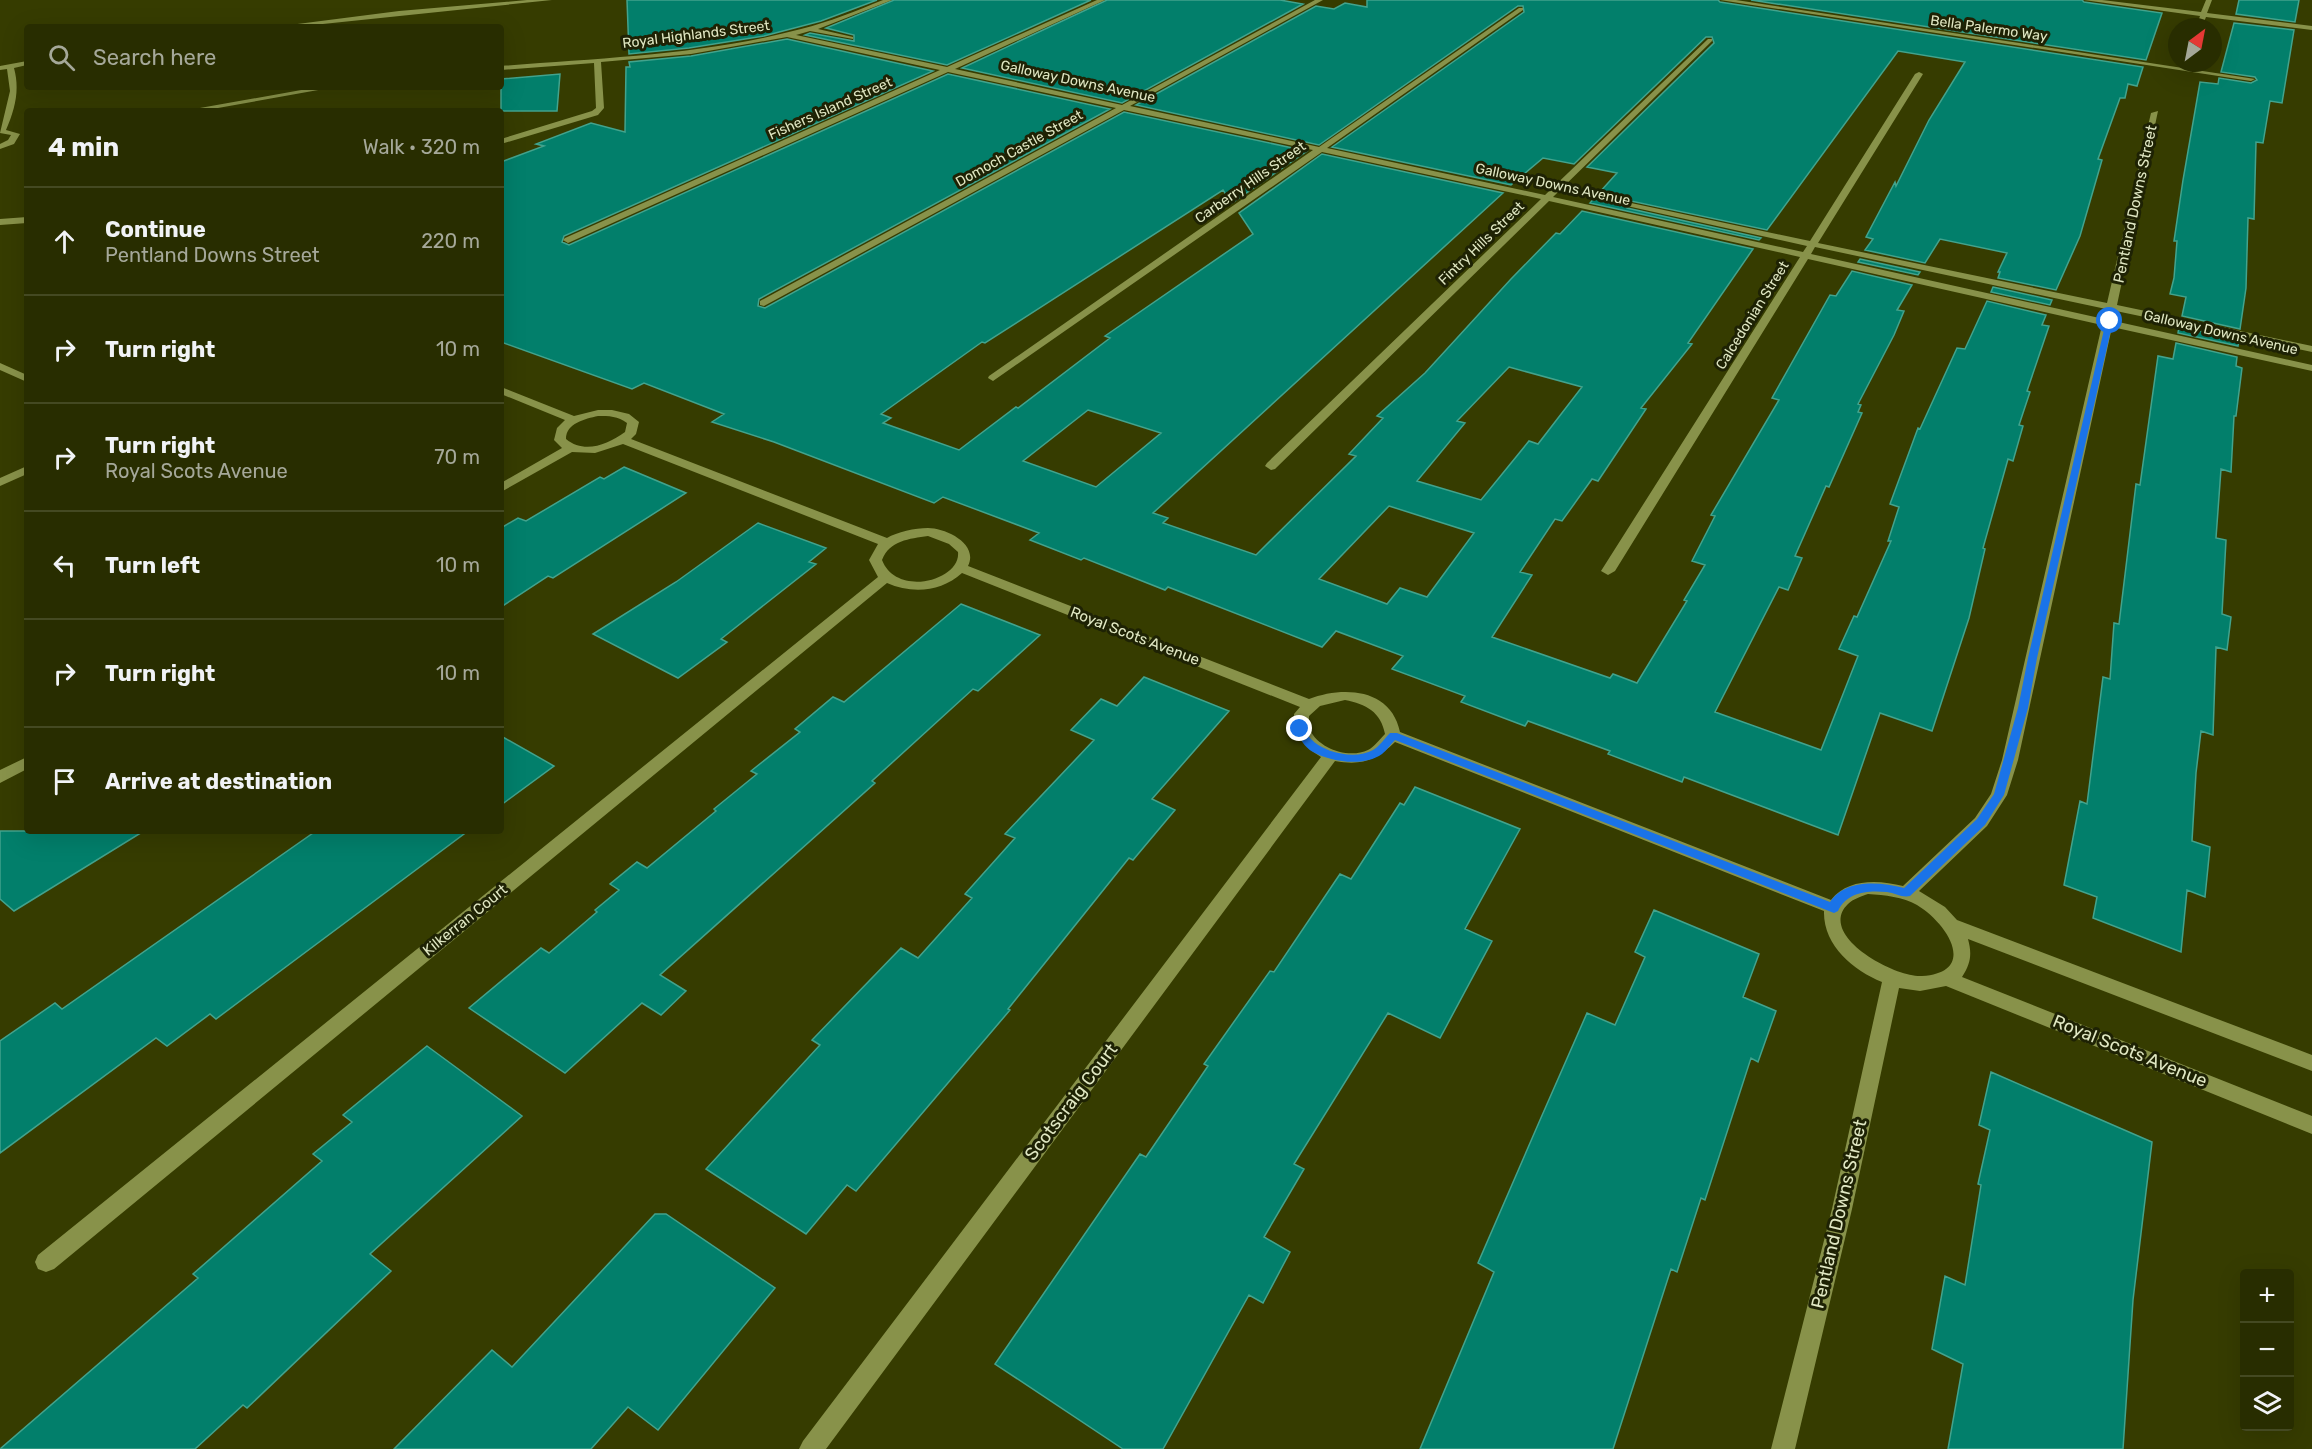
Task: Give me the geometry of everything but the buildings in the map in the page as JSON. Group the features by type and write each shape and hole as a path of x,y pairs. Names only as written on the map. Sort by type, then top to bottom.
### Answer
{"street":[{"path":"304,24 549,0"},
{"name":"Royal Highlands Street","path":"504,68 722,47 810,29 889,0"},
{"name":"Fishers Island Street","path":"568,240 1102,0"},
{"path":"1136,100 1320,0"},
{"name":"Bella Palermo Way","path":"1722,0 2168,63"},
{"path":"2087,0 2312,28"},
{"path":"2202,18 2209,0"},
{"name":"Carberry Hills Street","path":"993,378 1521,9"},
{"path":"2203,15 2240,24 2312,35"},
{"path":"810,29 862,40"},
{"name":"Galloway Downs Avenue","path":"787,35 1124,102 1321,149 2110,321 2312,368"},
{"name":"Fintry Hills Street","path":"1271,466 1710,40"},
{"name":"Galloway Downs Avenue","path":"906,50 1113,95"},
{"path":"504,141 595,114 600,108 597,60"},
{"path":"0,68 24,64"},
{"path":"10,66 15,82 14,101 1,131 16,134 24,133"},
{"name":"Bella Palermo Way","path":"2214,72 2251,80"},
{"name":"Calcedonian Street","path":"1608,571 1919,74"},
{"path":"205,108 313,90"},
{"name":"Galloway Downs Avenue","path":"1124,102 1136,100 1148,102"},
{"name":"Domoch Castle Street","path":"764,303 1124,102"},
{"name":"Pentland Downs Street","path":"1906,893 1981,822 1999,795 2023,708 2032,658 2113,308 2155,113"},
{"path":"2,147 11,142 16,134"},
{"path":"1321,139 1344,144"},
{"path":"2,147 19,144"},
{"name":"Galloway Downs Avenue","path":"1544,187 1567,192"},
{"name":"Galloway Downs Avenue","path":"1626,204 2312,349"},
{"path":"0,222 24,220"},
{"path":"0,366 24,378"},
{"path":"504,391 575,420"},
{"path":"504,486 570,448 603,448 623,440 633,428 633,422 628,417 610,413 592,414 575,420 561,429 559,435 560,440 570,448"},
{"path":"623,440 888,543"},
{"path":"0,482 24,471"},
{"path":"914,533 942,534 954,539 965,554 960,567 948,578 922,585 902,584 885,579 874,565 880,550 888,543 914,533"},
{"name":"Royal Scots Avenue","path":"960,567 1310,705"},
{"name":"Kilkerran Court","path":"46,1262 885,579"},
{"path":"1345,695 1375,704 1386,712 1392,723 1393,735 1377,752 1364,757 1347,758 1317,750 1306,740 1300,729 1300,718 1310,705 1329,696 1345,695"},
{"path":"1393,735 1834,908"},
{"name":"Scotscraig Court","path":"811,1449 1331,755"},
{"path":"0,777 24,764"},
{"path":"1867,887 1888,888 1906,893 1925,902 1944,916 1957,932 1964,949 1962,964 1953,976 1937,983 1916,984 1892,979 1862,964 1845,949 1834,932 1832,915 1836,902 1849,892 1867,887"},
{"path":"1951,925 2312,1063"},
{"name":"Pentland Downs Street","path":"1783,1449 1842,1209 1892,979"},
{"name":"Royal Scots Avenue","path":"1947,979 2312,1125"}],"route":[{"path":"1300,729 1306,740 1317,750 1347,758 1364,757 1377,752 1393,735 1834,908 1836,902 1849,892 1867,887 1888,888 1906,893 1981,822 1999,795 2023,708 2032,658 2110,321"}]}
